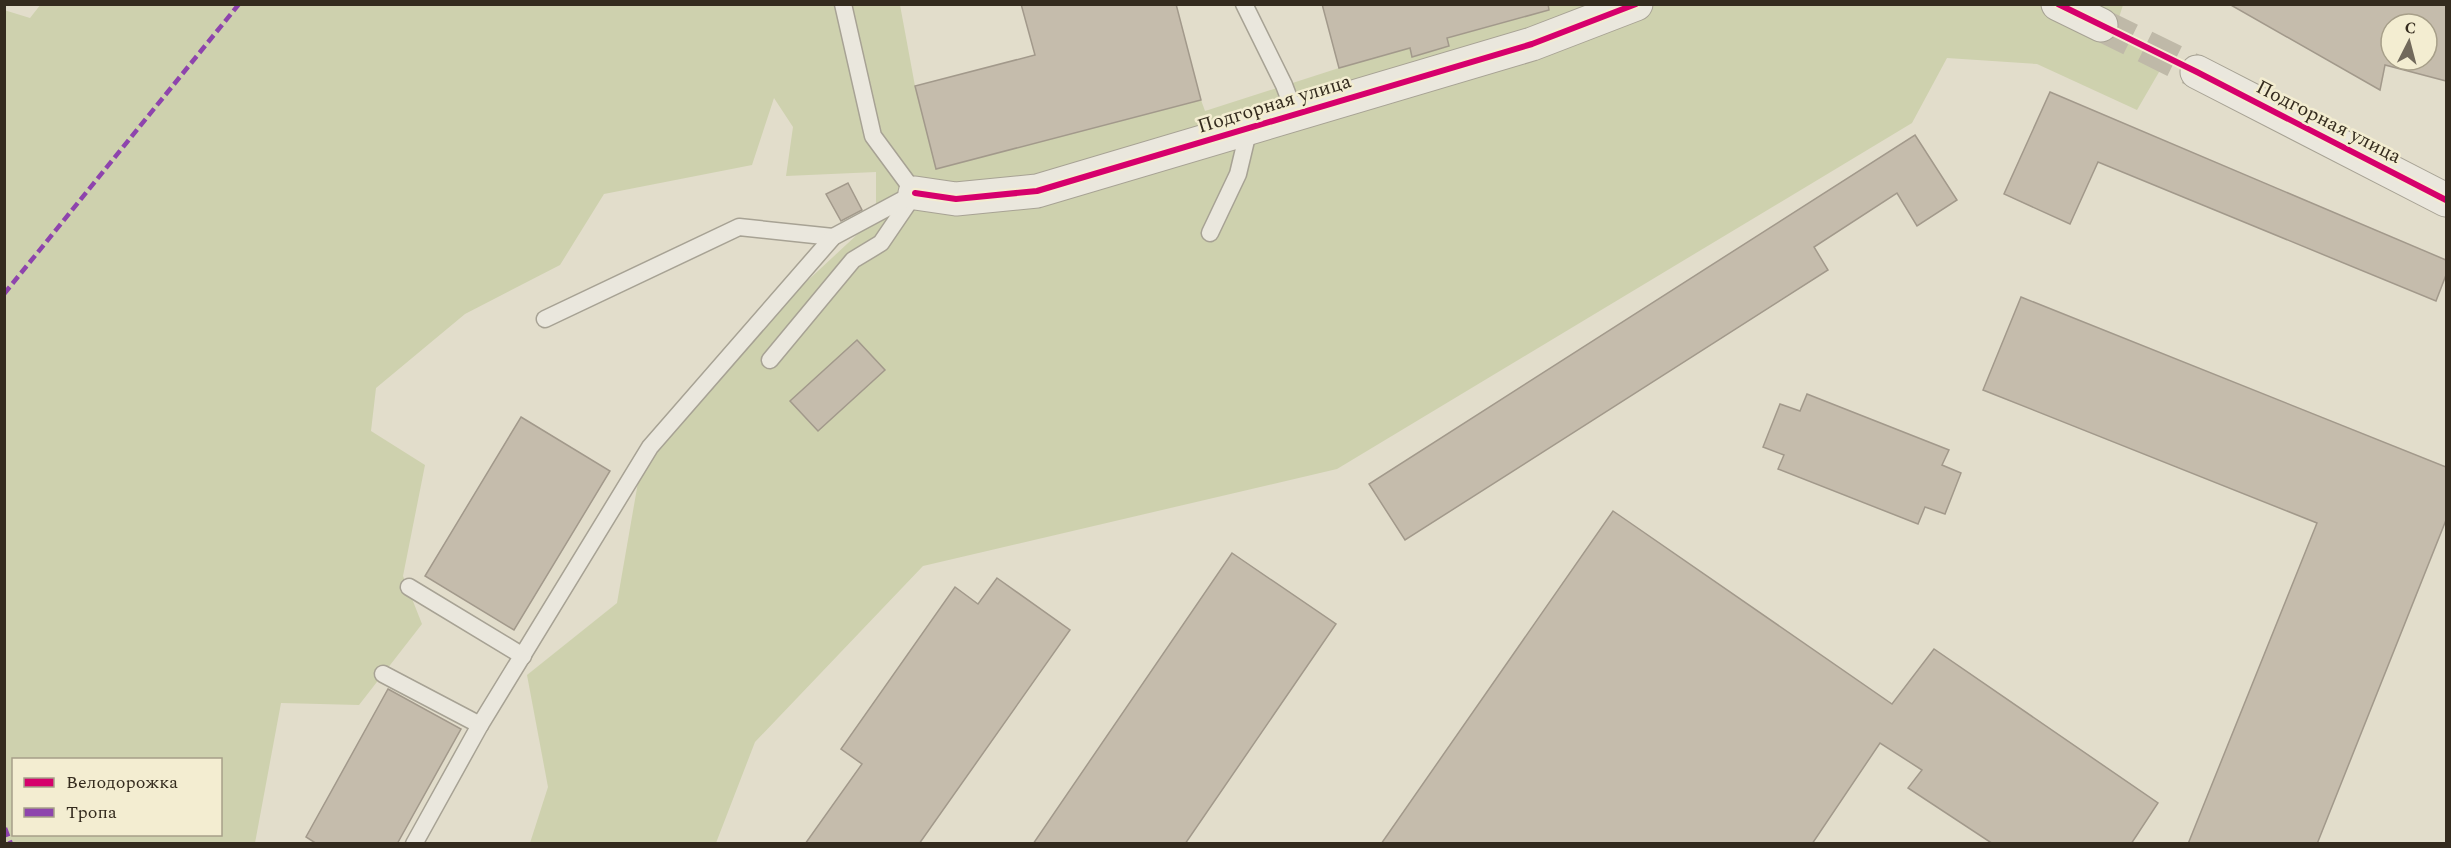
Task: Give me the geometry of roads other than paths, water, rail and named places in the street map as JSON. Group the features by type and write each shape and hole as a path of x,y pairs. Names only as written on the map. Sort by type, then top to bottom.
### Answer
{"street":[{"name":"Подгорная улица","path":"915,193 956,199 1037,191 1532,44 1636,4"},
{"path":"2058,4 2101,25"},
{"name":"Подгорная улица","path":"2197,72 2446,200"}],"lane":[{"path":"843,4 873,136 915,193"},
{"path":"1244,4 1284,85 1295,114"},
{"path":"1210,233 1238,174 1249,128"},
{"path":"414,843 480,726 650,447 834,237 915,193"},
{"path":"770,360 853,260 881,243 915,193"},
{"path":"545,319 739,227 834,237"},
{"path":"409,587 523,656"},
{"path":"383,674 480,726"}],"tunnel":[{"path":"2101,25 2197,72"}]}
